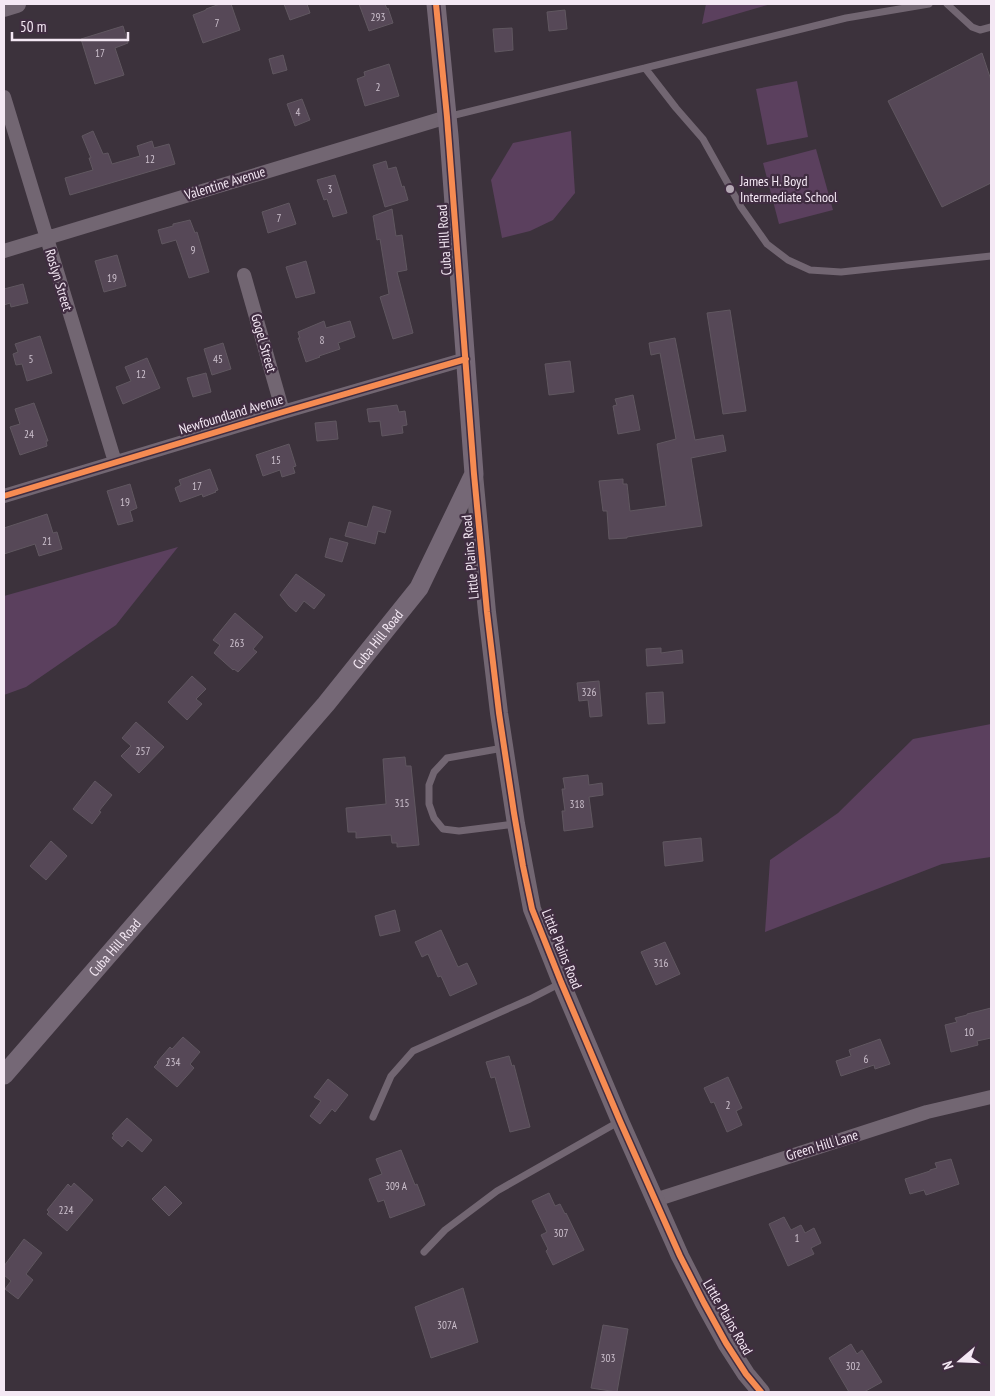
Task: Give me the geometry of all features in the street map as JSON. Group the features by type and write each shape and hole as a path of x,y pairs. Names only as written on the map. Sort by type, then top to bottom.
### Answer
{"main road":[{"name":"Cuba Hill Road","path":"4,1076 326,704 419,588 474,474 447,117 436,4"}],"street":[{"path":"4,8 17,4"},
{"name":"Roslyn Street","path":"4,97 115,462"},
{"name":"Valentine Avenue","path":"4,250 447,117"},
{"name":"Gogel Street","path":"244,275 283,412"},
{"name":"Newfoundland Avenue","path":"4,496 466,359"},
{"name":"Little Plains Road","path":"474,474 487,612 504,748 532,909 620,1121 680,1256 726,1342 746,1374 761,1392"},
{"name":"Green Hill Lane","path":"655,1200 927,1112 991,1097"}],"lane":[{"path":"447,117 846,18 929,4"},
{"path":"947,4 972,27 980,30 991,27"},
{"path":"645,68 703,139 741,207 767,244 788,260 810,270 842,272 991,256"},
{"path":"504,748 447,758 434,772 429,786 429,804 434,818 444,829 459,831 516,824"},
{"path":"373,1117 391,1076 413,1051 530,999 561,982"},
{"path":"424,1252 445,1230 497,1191 620,1121"}],"shaded area":[{"path":"706,4 771,4 702,24"},
{"path":"797,81 808,137 767,145 756,89"},
{"path":"571,131 575,193 553,220 530,231 502,238 491,180 513,143"},
{"path":"816,149 833,210 779,224 763,163"},
{"path":"178,547 116,625 26,687 4,695 4,596"},
{"path":"991,724 991,857 942,864 765,932 770,860 838,813 913,739"}],"building":[{"path":"220,4 231,4 240,30 203,43 193,15"},
{"path":"284,4 307,4 310,13 290,20"},
{"path":"359,4 385,4 393,23 369,31"},
{"path":"565,10 567,29 549,31 547,12"},
{"path":"123,26 128,43 115,48 124,75 95,84 81,39"},
{"path":"512,28 513,50 495,52 493,29"},
{"path":"982,53 991,80 991,183 942,207 888,101"},
{"path":"283,55 287,70 273,74 269,59"},
{"path":"389,64 399,96 365,106 357,79 365,76 364,72"},
{"path":"302,99 310,120 295,126 287,104"},
{"path":"93,131 103,154 108,153 112,164 140,156 137,146 152,141 154,148 169,144 175,164 70,195 65,178 93,170 89,158 91,158 82,136"},
{"path":"386,161 388,169 396,167 408,200 385,207 373,165"},
{"path":"335,175 347,213 333,217 327,199 324,200 317,180"},
{"path":"289,203 296,224 268,233 262,212"},
{"path":"392,209 396,236 402,235 407,270 397,272 413,333 393,339 380,297 389,294 380,239 377,240 373,216"},
{"path":"190,220 195,233 197,232 209,272 189,278 176,240 162,244 158,230"},
{"path":"117,255 126,286 104,292 95,261"},
{"path":"306,261 315,293 296,298 286,267"},
{"path":"23,284 28,303 11,307 10,303 4,305 4,289"},
{"path":"730,310 746,411 723,414 707,313"},
{"path":"324,321 326,328 350,321 355,337 338,343 340,349 306,362 298,338 300,338 298,332"},
{"path":"40,336 52,373 27,381 22,364 16,365 13,354 18,352 15,344"},
{"path":"675,338 695,440 723,435 726,451 691,458 702,526 627,538 609,539 607,511 603,511 599,481 623,479 623,484 627,484 630,511 666,506 657,444 676,439 660,353 651,355 649,343"},
{"path":"223,343 231,369 212,375 204,349"},
{"path":"147,358 160,388 123,404 116,387 131,381 125,367"},
{"path":"570,361 574,392 549,395 545,364"},
{"path":"206,373 211,392 193,397 187,378"},
{"path":"633,395 640,430 618,434 613,406 617,405 615,399"},
{"path":"34,403 48,441 46,441 47,446 20,455 10,427 20,424 15,409"},
{"path":"397,405 399,412 405,411 407,425 402,426 403,433 382,436 380,421 369,422 367,409"},
{"path":"336,421 338,439 317,441 315,423"},
{"path":"289,444 296,466 293,467 295,473 282,477 280,470 263,476 256,455"},
{"path":"210,469 218,490 203,497 202,494 180,502 175,488 181,485 179,480"},
{"path":"130,484 137,508 130,511 133,521 118,525 107,491"},
{"path":"373,506 391,511 385,533 378,531 375,544 345,536 349,522 367,527"},
{"path":"47,514 53,533 57,532 62,549 39,556 35,544 4,554 4,528"},
{"path":"330,538 348,543 342,562 325,557"},
{"path":"296,574 325,595 314,609 304,601 296,612 280,595"},
{"path":"235,613 263,637 253,649 257,652 238,672 233,670 214,653 220,645 213,640"},
{"path":"661,648 661,653 682,650 683,663 647,666 646,649"},
{"path":"192,676 206,689 196,699 202,704 187,720 168,702"},
{"path":"599,681 602,716 590,717 588,700 579,701 577,683"},
{"path":"663,692 665,723 648,724 646,693"},
{"path":"136,722 164,747 139,773 121,756 131,746 122,738"},
{"path":"405,757 406,766 411,766 419,845 397,847 397,843 392,843 391,835 356,838 356,832 348,832 346,808 386,804 383,759"},
{"path":"588,775 589,785 602,783 603,795 589,797 593,827 564,831 562,811 565,811 562,789 565,789 563,778"},
{"path":"95,781 112,795 99,811 101,812 92,824 73,809"},
{"path":"701,838 703,861 665,866 663,842"},
{"path":"51,841 67,856 46,880 30,866"},
{"path":"395,910 400,931 380,936 375,916"},
{"path":"441,930 458,967 467,963 477,984 450,996 441,976 438,977 428,954 422,957 415,942"},
{"path":"665,942 680,974 656,985 641,952"},
{"path":"991,1008 991,1038 977,1041 978,1045 951,1052 945,1025 957,1022 955,1018"},
{"path":"183,1037 200,1052 190,1064 194,1068 177,1087 154,1067 170,1047 172,1049"},
{"path":"880,1039 890,1064 875,1069 874,1065 841,1076 836,1061 851,1056 849,1050"},
{"path":"509,1056 512,1066 514,1065 530,1127 510,1132 495,1077 491,1078 486,1062"},
{"path":"728,1077 742,1108 736,1111 742,1125 727,1132 714,1102 711,1103 704,1088"},
{"path":"328,1079 348,1095 335,1112 332,1109 320,1124 310,1116 321,1101 314,1097"},
{"path":"127,1118 152,1140 142,1152 128,1140 122,1147 112,1138 114,1135 112,1134"},
{"path":"401,1150 425,1205 390,1218 384,1200 378,1202 369,1179 382,1174 376,1159"},
{"path":"951,1159 959,1184 926,1195 924,1190 910,1194 905,1179 937,1168 935,1163"},
{"path":"74,1183 93,1200 67,1231 47,1214 49,1212 47,1210 68,1184 71,1187"},
{"path":"165,1186 182,1203 169,1216 152,1199"},
{"path":"549,1193 555,1206 560,1204 566,1213 584,1250 553,1265 541,1235 547,1232 532,1201"},
{"path":"784,1217 791,1230 801,1225 805,1233 814,1228 821,1243 811,1248 814,1254 788,1266 769,1224"},
{"path":"24,1239 42,1253 26,1274 33,1280 18,1299 5,1289 11,1281 4,1275 4,1266"},
{"path":"463,1288 478,1342 431,1358 415,1307"},
{"path":"603,1325 628,1329 617,1392 591,1388"},
{"path":"851,1344 857,1354 862,1350 882,1382 864,1392 849,1392 829,1358"}],"cycle path":[{"path":"436,4 447,117 474,474 487,612 499,713 514,813 532,909 620,1121 680,1256 726,1343 746,1374 761,1392"},
{"path":"4,496 466,359"}],"place":[{"name":"James H. Boyd Intermediate School","path":"730,189"}]}
